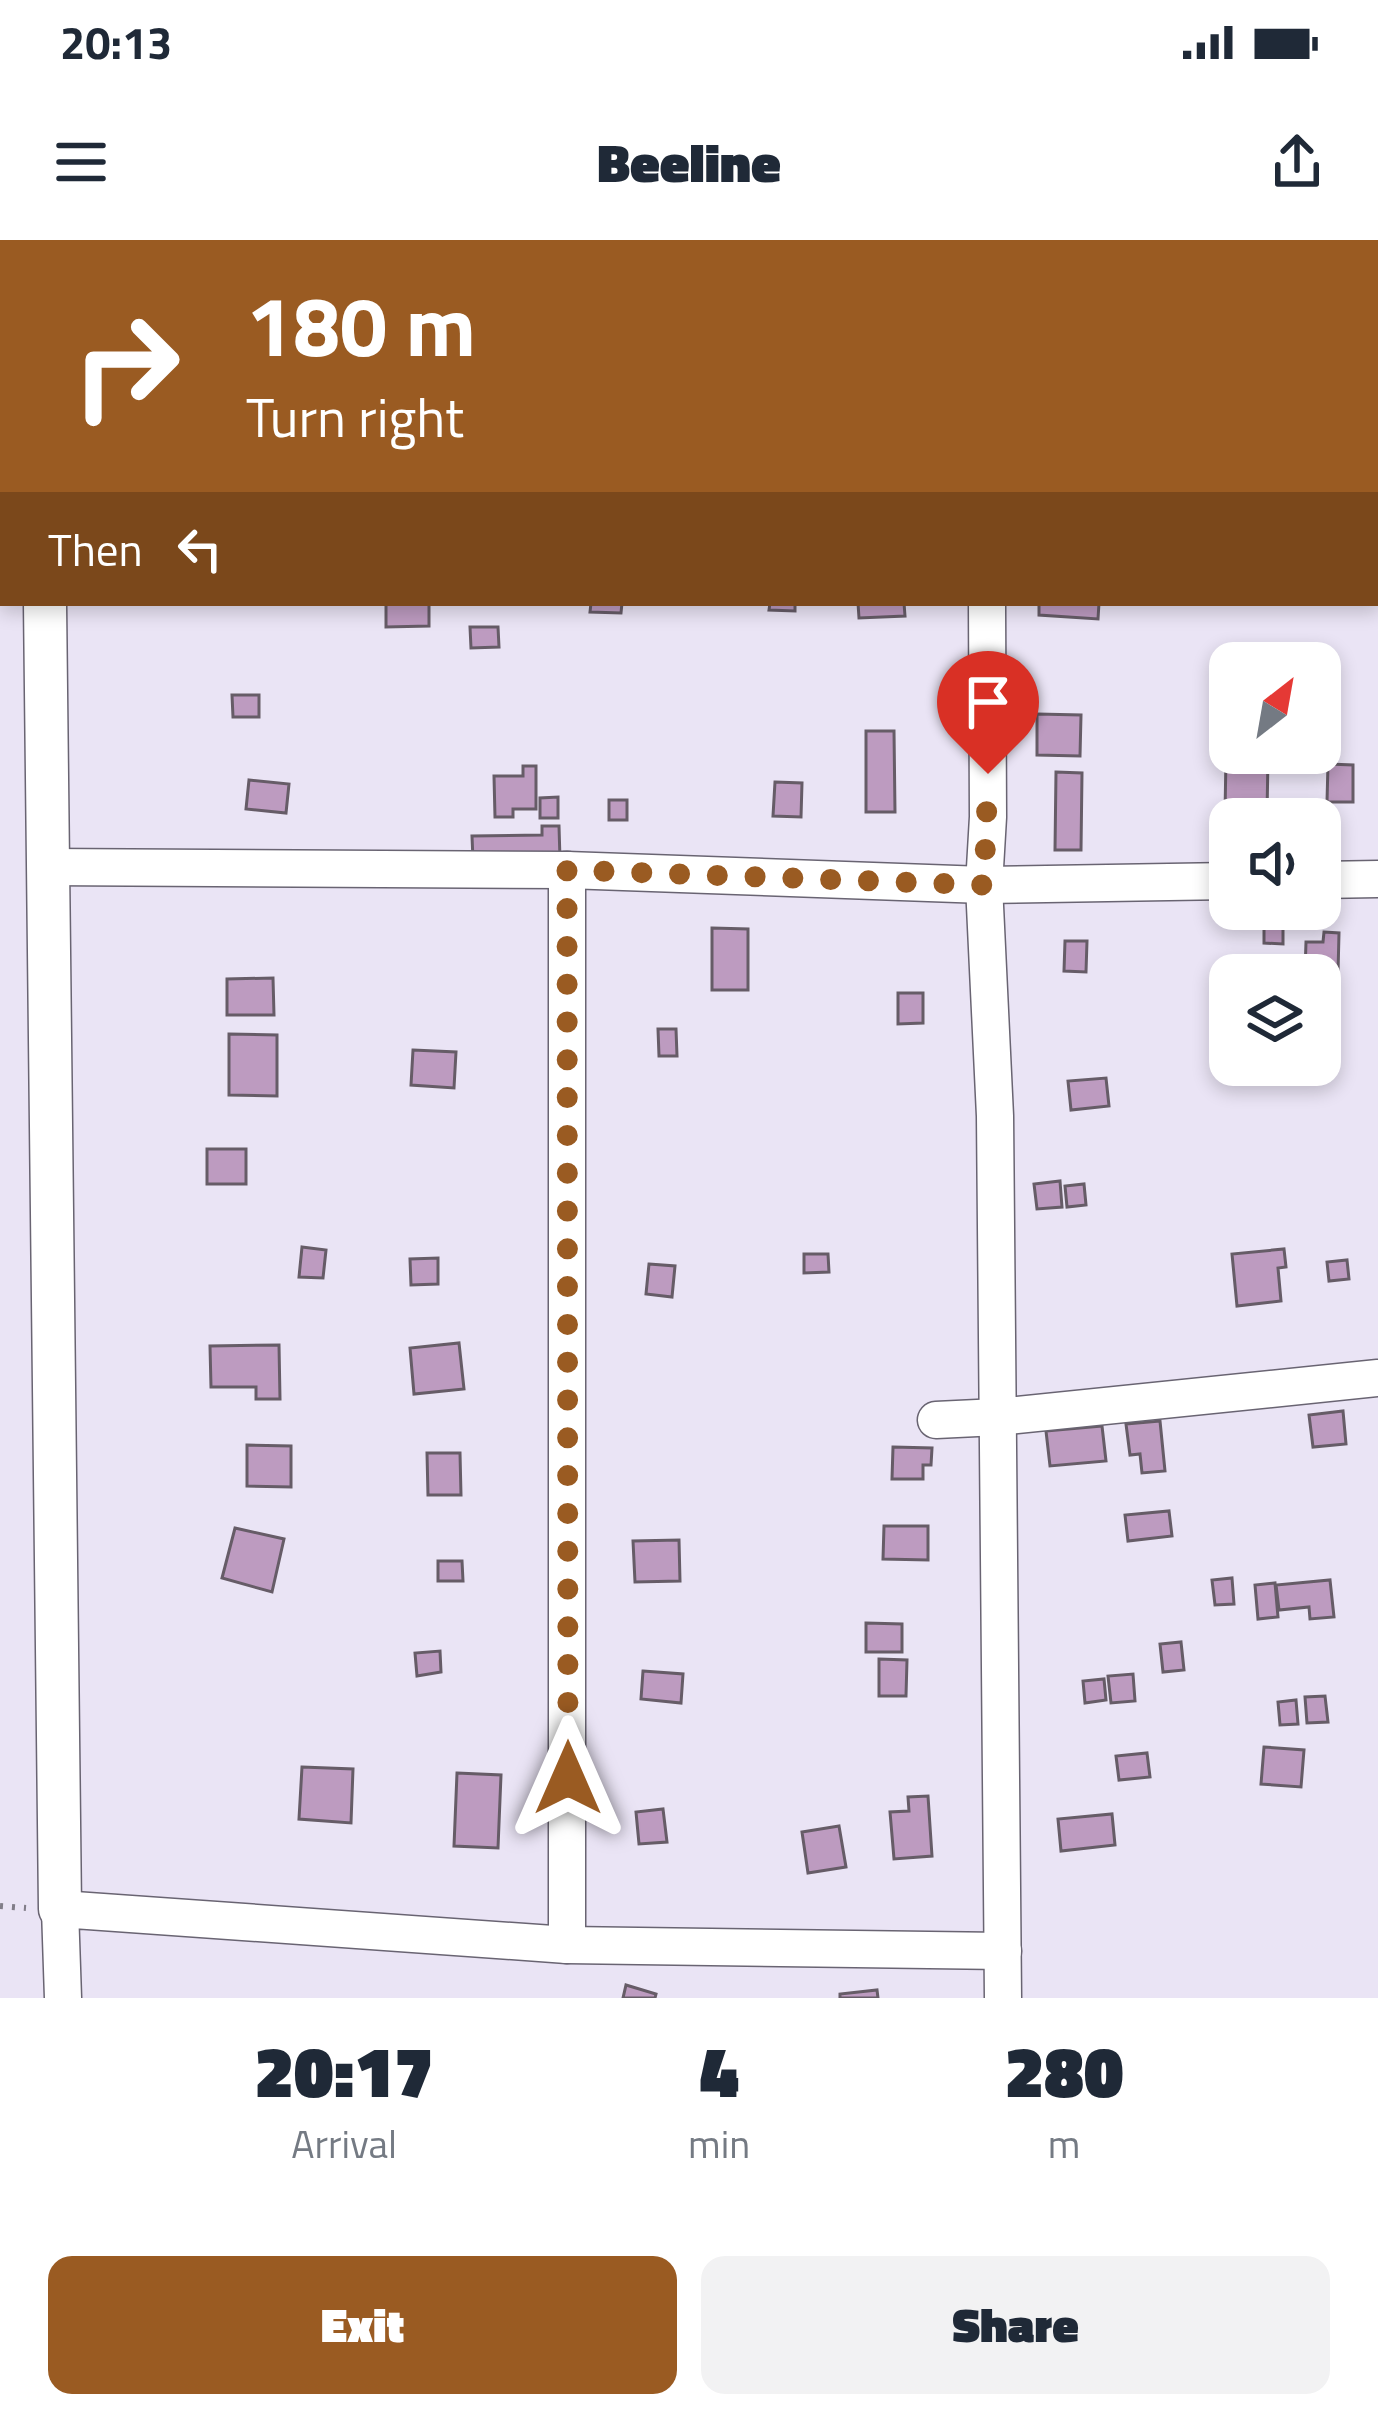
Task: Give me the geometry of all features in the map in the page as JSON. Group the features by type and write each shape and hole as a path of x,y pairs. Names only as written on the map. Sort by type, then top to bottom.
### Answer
{"street":[{"path":"45,606 63,1998"},
{"path":"987,606 984,885 994,1116 1004,1998"},
{"path":"46,867 567,870 984,885 1209,881"},
{"path":"567,870 567,1945"},
{"path":"1341,880 1378,879"},
{"path":"936,1420 998,1418 1378,1378"},
{"path":"60,1910 567,1945 1003,1951"}],"building":[{"path":"386,606 429,606 429,626 386,627"},
{"path":"591,606 622,606 621,613 590,612"},
{"path":"770,606 795,606 795,611 769,610"},
{"path":"858,606 904,606 905,616 859,618"},
{"path":"1039,606 1099,606 1098,619 1039,615"},
{"path":"470,627 498,627 499,647 471,648"},
{"path":"232,695 259,695 259,717 233,717"},
{"path":"1037,714 1081,715 1080,756 1037,755"},
{"path":"866,731 894,731 895,812 866,812"},
{"path":"1341,765 1353,765 1353,802 1327,798 1328,774 1341,774"},
{"path":"523,766 536,766 536,809 513,809 513,817 495,817 494,776 523,776"},
{"path":"1056,772 1082,773 1081,850 1055,850"},
{"path":"1226,774 1268,774 1267,798 1225,798"},
{"path":"249,780 289,784 286,813 246,809"},
{"path":"775,782 802,783 801,817 773,816"},
{"path":"558,797 558,818 540,818 540,798"},
{"path":"609,800 627,800 627,820 609,820"},
{"path":"542,826 559,826 560,859 473,860 472,836 542,835"},
{"path":"712,928 748,929 748,990 712,990"},
{"path":"1264,930 1283,930 1283,944 1264,943"},
{"path":"1324,932 1339,933 1338,954 1306,954 1306,942 1323,942"},
{"path":"1065,941 1087,941 1086,972 1064,971"},
{"path":"273,978 274,1015 227,1015 227,979"},
{"path":"898,993 923,993 923,1023 898,1024"},
{"path":"658,1029 676,1029 677,1056 659,1056"},
{"path":"229,1034 277,1035 277,1096 229,1095"},
{"path":"413,1050 456,1052 454,1088 411,1085"},
{"path":"1106,1078 1109,1106 1071,1110 1068,1081"},
{"path":"207,1149 246,1149 246,1184 207,1184"},
{"path":"1060,1181 1062,1207 1037,1209 1034,1184"},
{"path":"1084,1184 1086,1205 1067,1207 1065,1186"},
{"path":"302,1247 326,1250 323,1278 299,1277"},
{"path":"1284,1249 1286,1267 1278,1268 1281,1301 1237,1306 1232,1254"},
{"path":"804,1254 828,1254 829,1272 804,1273"},
{"path":"438,1258 438,1284 411,1285 410,1259"},
{"path":"1347,1260 1349,1279 1329,1281 1327,1262"},
{"path":"649,1264 675,1266 672,1297 646,1294"},
{"path":"459,1343 464,1389 414,1394 410,1348"},
{"path":"279,1345 280,1399 256,1399 256,1387 211,1387 210,1346"},
{"path":"1343,1411 1346,1444 1313,1447 1309,1415"},
{"path":"1160,1421 1165,1471 1142,1473 1140,1454 1130,1455 1126,1424"},
{"path":"1102,1426 1106,1461 1050,1466 1046,1431"},
{"path":"247,1445 291,1446 291,1487 247,1486"},
{"path":"893,1447 932,1448 931,1465 923,1465 923,1479 892,1479"},
{"path":"427,1453 460,1453 461,1495 428,1495"},
{"path":"1169,1511 1172,1536 1128,1541 1125,1515"},
{"path":"884,1526 928,1526 928,1560 883,1559"},
{"path":"235,1528 284,1539 272,1592 222,1578"},
{"path":"679,1540 680,1581 635,1582 633,1541"},
{"path":"438,1561 462,1561 463,1581 438,1581"},
{"path":"1232,1578 1234,1604 1215,1605 1212,1580"},
{"path":"1330,1580 1334,1617 1310,1619 1309,1607 1279,1610 1276,1585"},
{"path":"1275,1583 1278,1617 1258,1619 1255,1585"},
{"path":"866,1623 902,1624 902,1652 866,1652"},
{"path":"1181,1642 1184,1670 1163,1672 1160,1644"},
{"path":"440,1651 441,1672 417,1676 415,1653"},
{"path":"879,1659 907,1660 906,1696 879,1696"},
{"path":"643,1671 683,1674 681,1703 641,1699"},
{"path":"1133,1674 1135,1701 1111,1703 1108,1676"},
{"path":"1104,1679 1106,1700 1085,1703 1083,1681"},
{"path":"1325,1696 1328,1722 1307,1723 1305,1697"},
{"path":"1296,1700 1298,1724 1280,1725 1278,1702"},
{"path":"1264,1747 1304,1750 1301,1787 1261,1784"},
{"path":"1147,1753 1150,1777 1119,1780 1116,1756"},
{"path":"302,1767 353,1769 351,1823 299,1819"},
{"path":"457,1773 501,1775 498,1848 454,1846"},
{"path":"928,1796 932,1856 894,1859 890,1812 909,1811 908,1797"},
{"path":"663,1809 667,1842 639,1844 636,1812"},
{"path":"1112,1814 1115,1845 1061,1851 1058,1819"},
{"path":"839,1826 846,1867 808,1873 802,1832"},
{"path":"626,1985 656,1994 655,1998 623,1998"},
{"path":"877,1990 878,1998 840,1998 840,1994"}],"route":[{"path":"568,1778 567,870 984,885 988,774"}]}
